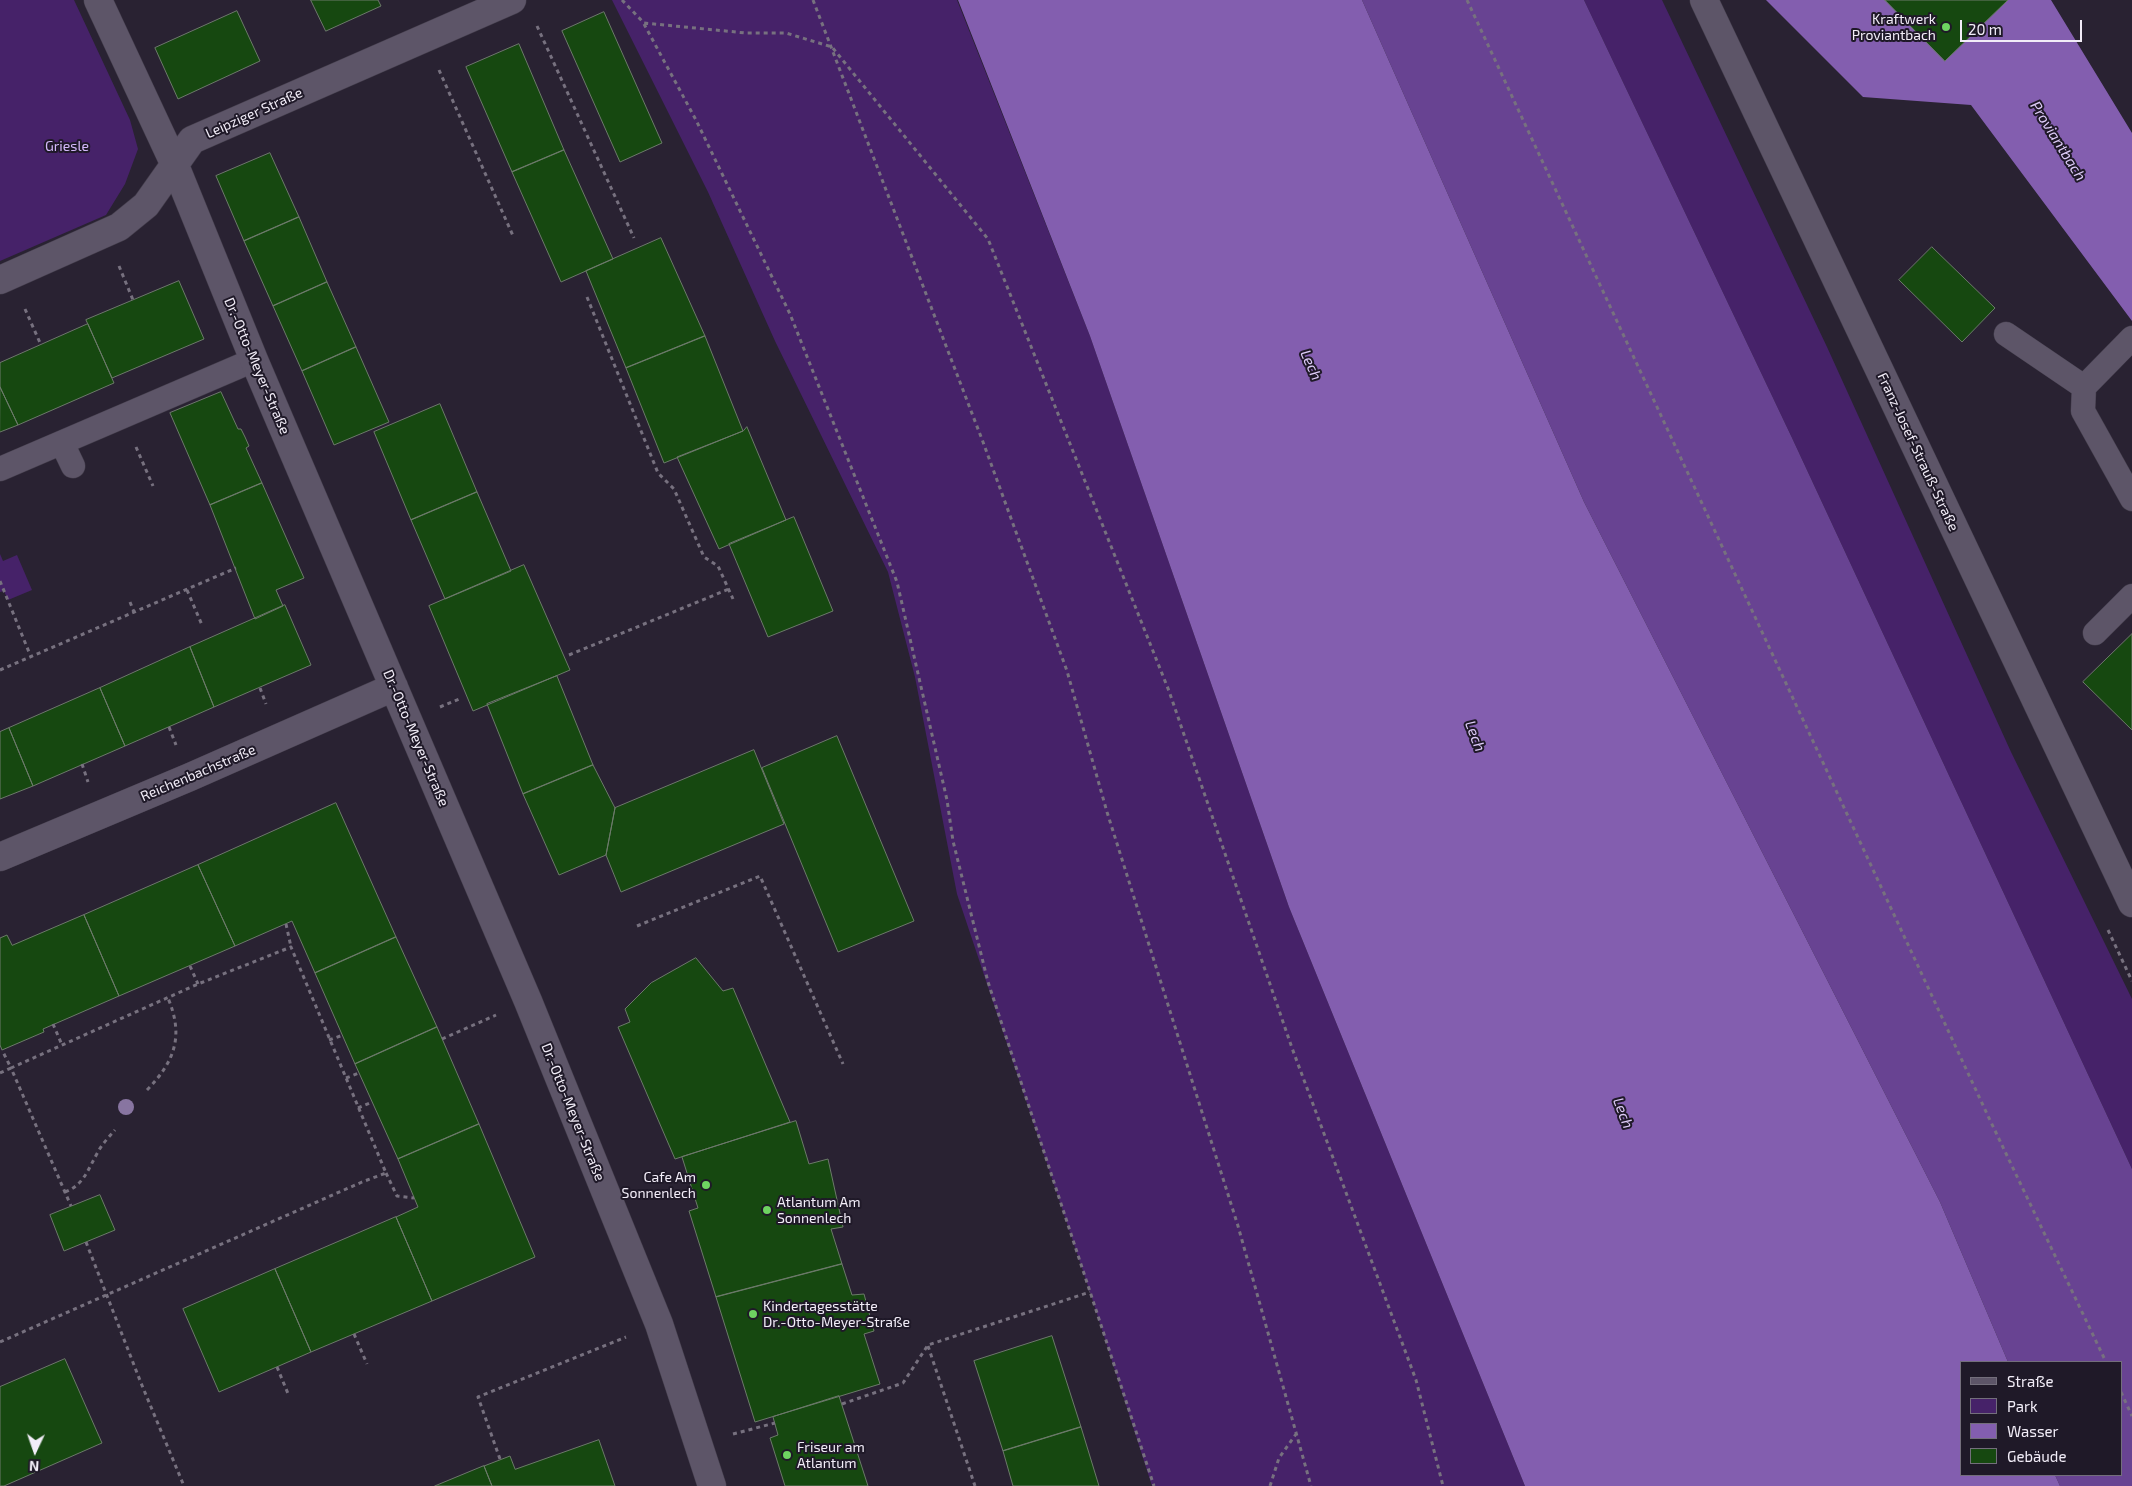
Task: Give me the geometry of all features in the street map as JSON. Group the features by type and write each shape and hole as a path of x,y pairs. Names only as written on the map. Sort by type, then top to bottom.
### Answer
{"street":[{"name":"Dr.-Otto-Meyer-Straße","path":"98,0 174,162 254,360 528,1001 659,1324 712,1486"},
{"name":"Leipziger Straße","path":"0,280 119,226 146,205 174,162 192,140 512,0"},
{"name":"Franz-Josef-Strauß-Straße","path":"1704,0 2132,903"},
{"name":"Reichenbachstraße","path":"0,857 172,785 394,687"}],"lane":[{"path":"2006,334 2084,387"},
{"path":"2132,338 2084,387 2083,411 2132,499"},
{"path":"0,468 254,360"},
{"path":"62,443 73,466"},
{"path":"2095,633 2132,596"}],"path":[{"path":"622,0 644,23 696,120 790,314 897,582 947,800 953,842 988,982 1154,1486"},
{"path":"813,0 983,442 1067,671 1106,812 1238,1226 1311,1486"},
{"path":"1467,0 1988,1116 2106,1361"},
{"path":"533,17 634,238"},
{"path":"644,23 746,33 786,33 832,47 988,239 1169,691 1292,1048 1416,1380 1443,1486"},
{"path":"424,38 514,238"},
{"path":"587,298 658,472 674,489 704,558 718,566 733,599"},
{"path":"122,416 153,486"},
{"path":"0,670 236,568"},
{"path":"0,580 31,657"},
{"path":"187,590 202,625"},
{"path":"569,656 729,590"},
{"path":"130,602 134,612"},
{"path":"637,926 760,876 843,1064"},
{"path":"286,924 291,947 386,1174 397,1196 414,1198"},
{"path":"0,1073 198,984 291,947"},
{"path":"190,966 198,984"},
{"path":"147,1090 165,1068 175,1044 176,1020 168,998"},
{"path":"442,1038 528,1001"},
{"path":"53,1024 62,1045"},
{"path":"330,1040 343,1035"},
{"path":"2,1050 71,1206"},
{"path":"346,1078 359,1073"},
{"path":"358,1108 372,1102"},
{"path":"65,1192 79,1184 99,1150 115,1130"},
{"path":"0,1342 362,1182 386,1174"},
{"path":"86,1242 141,1383 184,1486"},
{"path":"842,1404 903,1383 928,1345 1090,1292"},
{"path":"500,1459 478,1397 659,1324"},
{"path":"354,1334 367,1364"},
{"path":"928,1345 975,1486"},
{"path":"277,1367 289,1396"},
{"path":"2122,1394 2132,1416"},
{"path":"698,1443 775,1423"},
{"path":"1270,1486 1279,1458 1296,1433"}],"green space":[{"name":"Griesle","path":"0,0 74,0 130,120 138,149 125,184 106,215 0,261"},
{"path":"612,0 957,0 1090,336 1289,907 1525,1486 1152,1486 1090,1292 957,894 915,677 888,572 775,341 708,192"},
{"path":"1584,0 1662,0 1827,347 2011,752 2132,999 2132,1169 1793,440"},
{"path":"0,554 3,561 17,555 32,590 8,600 4,591 0,592"}],"shaded area":[{"path":"1362,0 1584,0 1793,440 2132,1169 2132,1486 2060,1486 2055,1476 2122,1476 2122,1361 2008,1361 1940,1202 1584,502"}],"water":[{"name":"Lech","path":"958,0 1362,0 1584,502 1940,1202 2008,1361 1960,1361 1960,1476 2055,1476 2060,1486 1525,1486 1289,907 1090,336"},
{"name":"Proviantbach","path":"1766,0 2051,0 2132,133 2132,321 1971,105 1863,97"}],"building":[{"path":"311,0 378,0 381,6 326,31"},
{"name":"Kraftwerk Proviantbach","path":"1885,0 2008,0 1945,61"},
{"path":"237,11 260,61 178,99 155,48"},
{"path":"604,12 662,143 620,162 562,31"},
{"path":"519,44 564,150 512,172 466,67"},
{"path":"564,150 613,259 561,282 512,172"},
{"path":"270,153 299,217 244,241 216,176"},
{"path":"299,217 327,282 273,306 244,241"},
{"path":"661,238 705,336 626,368 586,271"},
{"path":"1932,247 1995,308 1962,342 1899,280"},
{"path":"179,281 204,339 112,378 86,320"},
{"path":"327,282 356,347 302,371 273,306"},
{"path":"88,324 114,383 18,425 0,387 0,363"},
{"path":"705,336 743,431 664,463 626,368"},
{"path":"356,347 389,422 334,445 302,371"},
{"path":"0,387 18,425 0,432"},
{"path":"221,392 238,429 241,429 245,437 249,446 246,448 262,483 210,505 170,413"},
{"path":"440,404 477,492 411,520 374,432"},
{"path":"747,427 786,520 719,549 677,457 743,431"},
{"path":"262,483 304,578 276,590 283,606 255,619 210,505"},
{"path":"477,492 511,571 445,599 411,520"},
{"path":"794,517 833,611 768,637 729,544"},
{"path":"524,565 570,670 473,711 429,606"},
{"path":"285,605 311,665 214,707 190,647"},
{"path":"2132,634 2132,730 2083,682"},
{"path":"190,647 214,707 125,746 100,688"},
{"path":"557,676 593,765 523,794 487,704"},
{"path":"100,688 125,746 33,786 9,728"},
{"path":"9,728 33,786 0,799 0,732"},
{"path":"837,736 914,921 838,952 762,768"},
{"path":"754,750 784,824 621,892 606,855 615,808"},
{"path":"593,765 615,808 606,855 559,875 523,794"},
{"path":"336,803 396,937 315,973 292,921 235,946 198,865"},
{"path":"198,865 235,946 119,996 84,915"},
{"path":"84,915 119,996 43,1029 44,1032 2,1050 0,1045 0,938 7,935 12,945"},
{"path":"396,937 437,1027 355,1064 315,973"},
{"path":"696,958 723,991 733,988 790,1122 675,1159 618,1027 630,1022 625,1009 651,983"},
{"path":"437,1027 479,1124 398,1159 355,1064"},
{"name":"Atlantum Am Sonnenlech","path":"796,1121 809,1164 828,1159 843,1227 831,1229 842,1264 716,1297 689,1211 698,1208 682,1157"},
{"path":"479,1124 535,1257 432,1301 396,1217 418,1207 398,1159"},
{"path":"100,1195 115,1230 64,1251 50,1215"},
{"path":"396,1217 432,1301 311,1352 275,1269"},
{"path":"842,1264 852,1295 864,1294 874,1331 864,1334 880,1384 755,1422 716,1297"},
{"path":"275,1269 311,1352 219,1392 183,1309"},
{"path":"1052,1336 1081,1427 1003,1451 974,1361"},
{"path":"65,1359 102,1443 4,1486 0,1486 0,1387"},
{"path":"839,1396 868,1486 785,1486 770,1438 778,1435 773,1417"},
{"path":"1081,1427 1099,1486 1013,1486 1003,1451"},
{"path":"599,1440 615,1486 492,1486 484,1466 510,1456 515,1469"},
{"path":"484,1466 492,1486 435,1486"}],"place":[{"name":"Kraftwerk Proviantbach","path":"1946,27"},
{"name":"Cafe Am Sonnenlech","path":"706,1185"},
{"name":"Atlantum Am Sonnenlech","path":"767,1210"},
{"name":"Kindertagesstätte Dr.-Otto-Meyer-Straße","path":"753,1314"},
{"name":"Friseur am Atlantum","path":"787,1455"}]}
